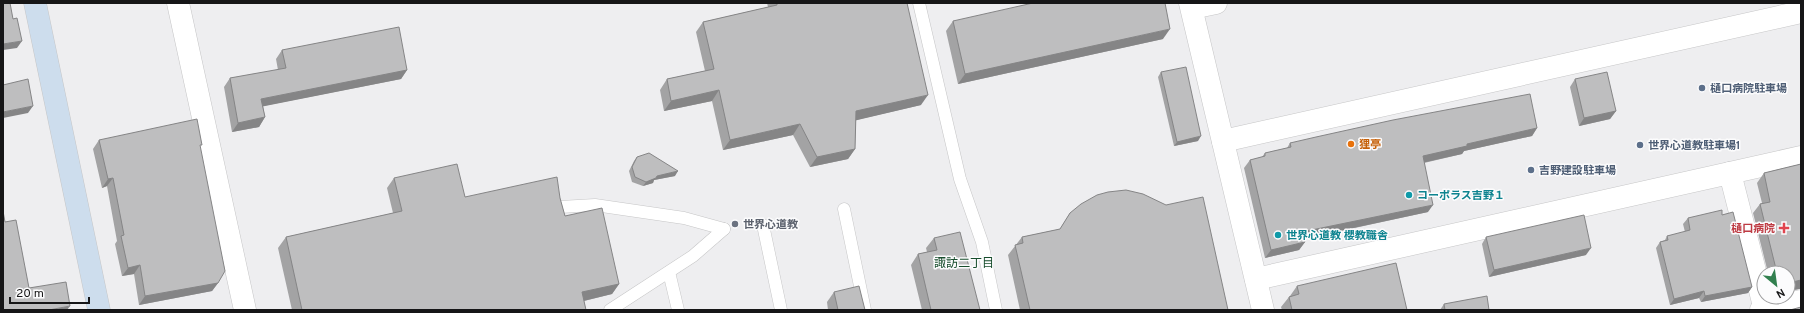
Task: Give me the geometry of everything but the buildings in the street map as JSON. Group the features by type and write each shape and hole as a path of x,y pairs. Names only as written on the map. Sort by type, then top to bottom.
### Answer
{"street":[{"path":"36,3 99,310"},
{"path":"178,3 246,310"},
{"path":"1216,3 1191,6 1263,310"},
{"path":"1223,141 1801,12"},
{"path":"1256,279 1801,157"},
{"path":"1730,173 1763,310 1801,301"}],"lane":[{"path":"919,3 960,179 982,242 996,310"},
{"path":"560,207 595,204 684,218 724,229 693,256 610,310"},
{"path":"844,209 865,310"},
{"path":"763,225 781,310"},
{"path":"669,272 678,310"}],"place":[{"name":"樋口病院駐車場","path":"1702,88"},
{"name":"狸亭","path":"1351,144"},
{"name":"世界心道教駐車場1","path":"1640,145"},
{"name":"吉野建設駐車場","path":"1531,170"},
{"name":"コーポラス吉野１","path":"1409,195"},
{"name":"世界心道教","path":"735,224"},
{"name":"樋口病院","path":"1784,228"},
{"name":"世界心道教 櫻教職舎","path":"1278,235"}],"district":[{"name":"諏訪二丁目","path":"964,263"}]}
